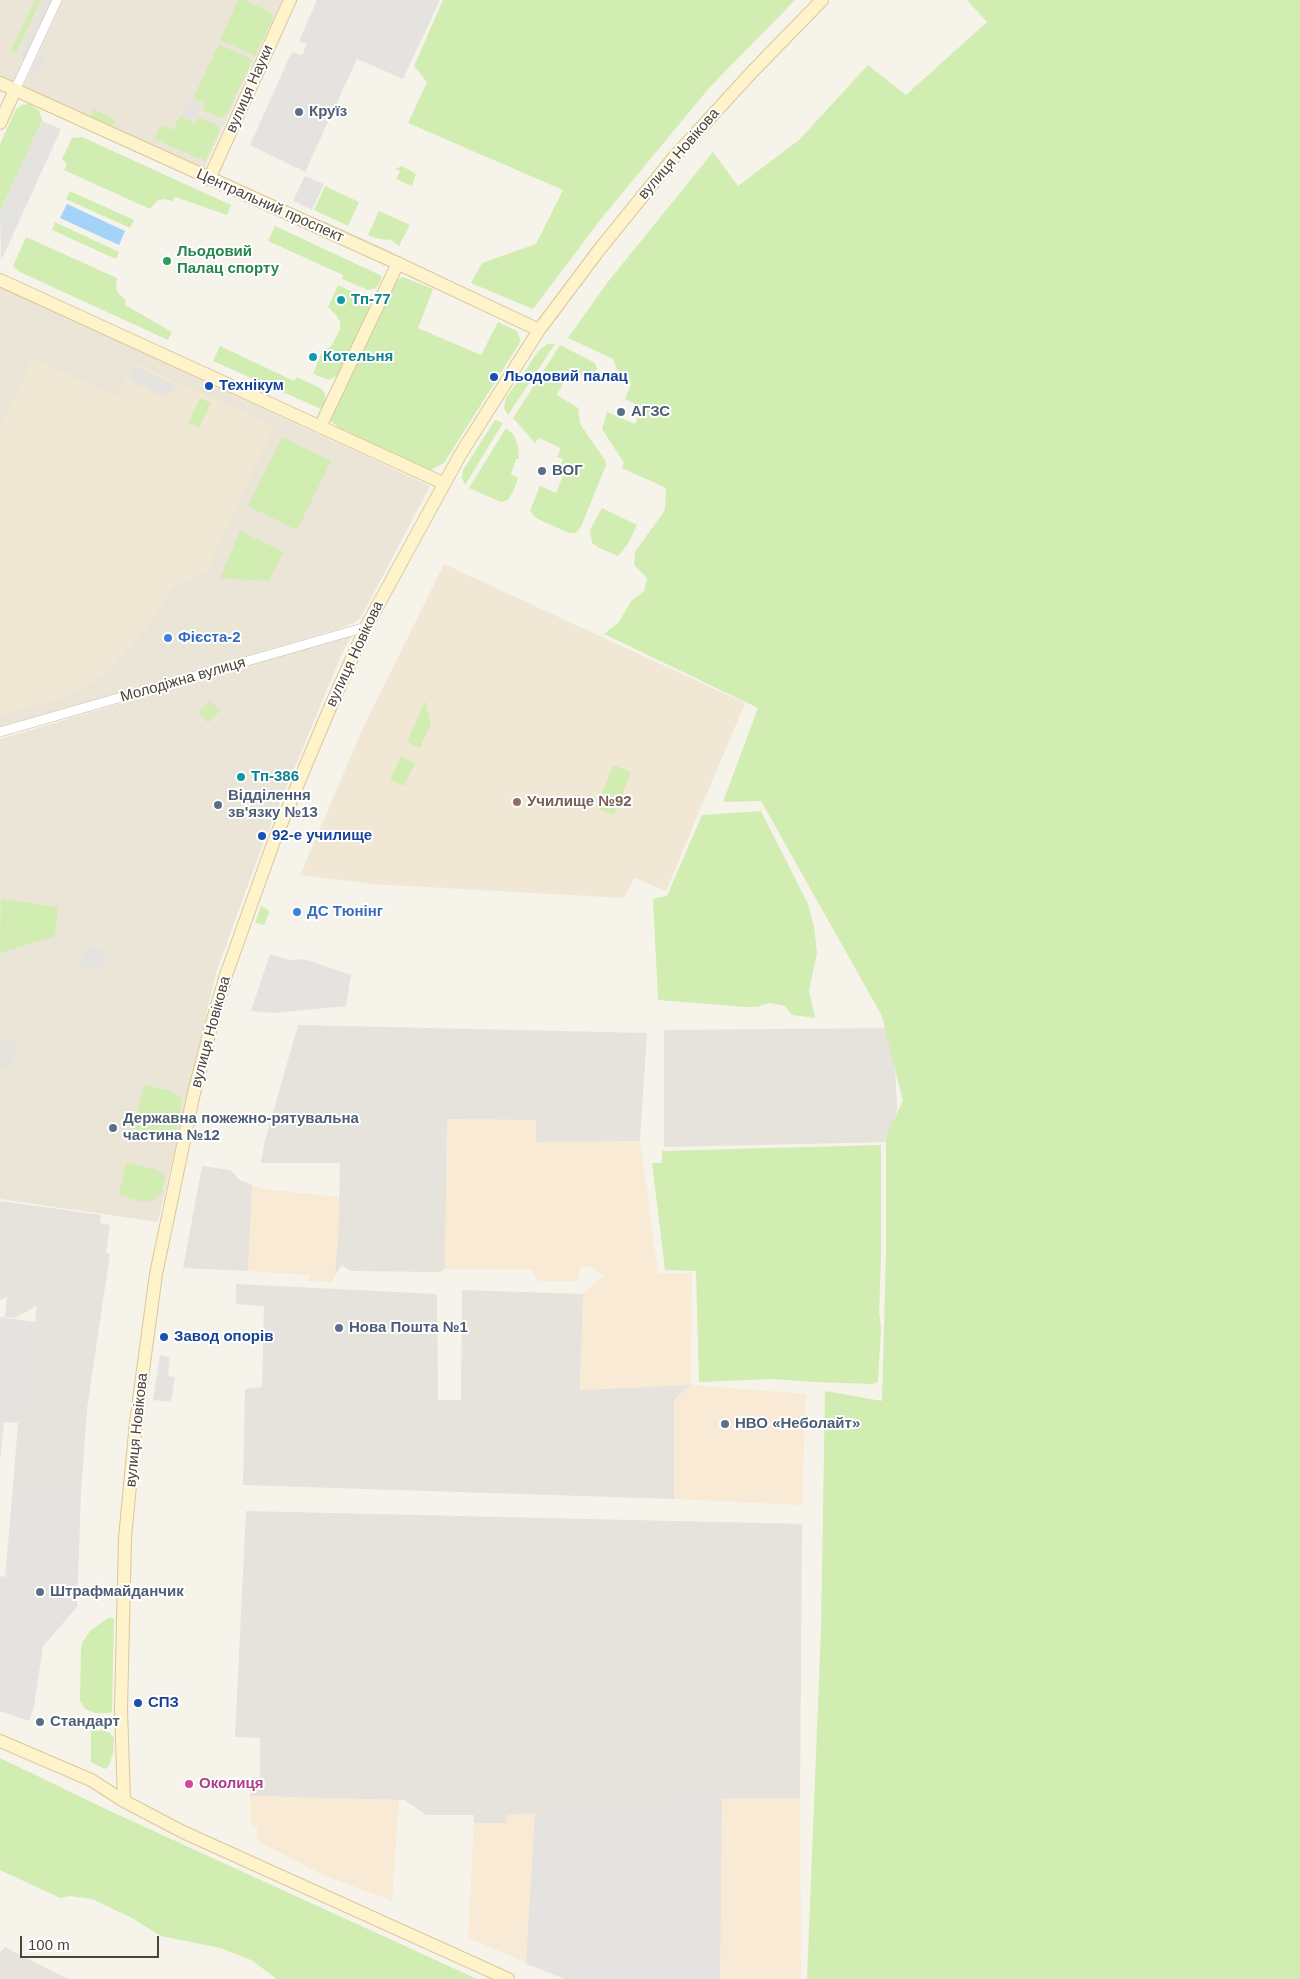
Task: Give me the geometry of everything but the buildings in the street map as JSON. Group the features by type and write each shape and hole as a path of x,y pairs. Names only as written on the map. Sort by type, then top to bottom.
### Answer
{"main road":[{"name":"вулиця Науки","path":"209,179 290,0"},
{"name":"вулиця Новікова","path":"124,1801 121,1715 125,1538 136,1422 156,1274 194,1093 226,975 274,841 366,627 443,483 539,330 599,250 674,156 822,0"},
{"name":"Центральний проспект","path":"0,83 539,330"},
{"path":"0,122 15,90"},
{"path":"320,427 398,264"},
{"path":"0,280 443,483"},
{"path":"0,1741 91,1780 124,1801 183,1832 508,1979"}],"street":[{"path":"15,90 57,0"},
{"name":"Молодіжна вулиця","path":"0,732 366,627"}],"shaded area":[{"path":"0,0 55,0 16,83 0,76"},
{"path":"45,0 51,0 22,63 20,55"},
{"path":"62,0 282,0 203,171 22,88"},
{"name":"Круїз","path":"317,0 440,0 403,79 357,59 305,172 250,145 289,58 293,52 302,55 307,44 299,41"},
{"path":"40,53 46,55 36,75 31,72"},
{"path":"189,99 201,104 193,120 182,115"},
{"path":"42,121 61,129 1,261 0,212"},
{"path":"305,176 324,184 312,210 293,201"},
{"path":"324,221 392,252 391,256 322,225"},
{"path":"0,287 430,486 361,617 354,623 339,629 0,727"},
{"path":"33,358 117,397 134,362 274,426 207,570 172,587 153,620 105,675 64,697 0,715 0,430"},
{"path":"134,366 180,387 163,396 127,379"},
{"name":"Училище №92","path":"444,564 745,703 666,891 634,878 624,898 372,884 300,875 362,730"},
{"path":"352,635 340,658 261,849 216,973 158,1222 0,1199 0,739"},
{"path":"85,948 106,950 103,969 82,966"},
{"path":"270,954 289,960 304,959 351,975 346,1006 274,1013 251,1011"},
{"path":"298,1025 647,1033 640,1141 536,1142 536,1120 447,1119 445,1269 439,1272 351,1271 342,1265 335,1275 340,1163 261,1163 265,1140"},
{"path":"893,1028 897,1107 892,1142 664,1147 664,1030"},
{"path":"0,1039 15,1040 13,1066 0,1067"},
{"path":"447,1119 536,1120 537,1142 640,1141 658,1273 692,1273 691,1385 806,1394 802,1505 674,1499 674,1400 690,1385 580,1390 583,1294 605,1274 597,1272 590,1266 580,1266 577,1281 539,1281 533,1270 445,1269"},
{"path":"202,1166 230,1170 240,1180 252,1185 248,1271 183,1268"},
{"path":"252,1185 264,1189 339,1197 338,1241 335,1275 332,1282 309,1281 310,1275 248,1271"},
{"path":"0,1201 101,1215 100,1223 110,1225 106,1253 110,1254 87,1408 81,1492 13,1486 18,1423 23,1415 37,1306 14,1318 5,1317 7,1297 0,1300"},
{"path":"236,1284 437,1294 438,1400 461,1400 462,1290 583,1294 580,1390 690,1385 674,1400 674,1499 243,1485 245,1389 262,1387 264,1306 236,1304"},
{"path":"0,1317 35,1322 23,1416 18,1423 4,1422 0,1462"},
{"path":"160,1355 170,1357 168,1376 175,1377 171,1402 153,1400"},
{"name":"Штрафмайданчик","path":"13,1486 81,1492 77,1607 43,1646 34,1707 29,1721 0,1711 0,1576 5,1577"},
{"path":"246,1511 802,1524 800,1798 672,1799 671,1809 662,1814 535,1813 507,1815 507,1823 474,1823 474,1815 426,1815 405,1800 250,1796 251,1778 260,1777 260,1738 235,1737"},
{"path":"250,1796 399,1800 392,1901 321,1874 258,1841 257,1828 250,1823"},
{"path":"800,1798 801,1979 565,1979 468,1938 474,1823 506,1823 507,1815 535,1813 662,1814 671,1799"},
{"path":"671,1799 722,1799 720,1979 565,1979 526,1964 535,1813 662,1814 663,1810 671,1809"},
{"path":"5,1947 68,1979 0,1979 0,1953"}],"green space":[{"path":"35,0 41,0 16,53 11,50"},
{"path":"238,0 244,0 272,13 273,18 255,56 220,40"},
{"path":"443,0 795,0 710,87 604,215 533,309 471,283 482,263 536,244 563,190 408,123 427,82 414,66"},
{"path":"967,0 1300,0 1300,1979 807,1979 821,1629 825,1391 882,1401 886,1254 886,1135 903,1101 882,1016 761,801 723,802 758,708 604,634 619,622 631,601 644,591 647,578 634,565 635,552 665,510 666,488 622,468 624,463 602,429 607,412 635,424 642,407 625,399 631,384 620,378 613,359 568,338 607,283 713,152 738,186 799,140 868,65 906,95 987,22"},
{"path":"219,44 252,60 227,114 221,118 203,110 205,104 193,98"},
{"path":"29,104 39,110 42,121 0,212 0,144 16,109 22,105"},
{"path":"93,109 113,118 116,122 115,124 110,126 90,117"},
{"path":"180,116 195,123 197,119 201,118 215,124 220,130 205,161 154,139 161,125 173,130"},
{"path":"82,137 231,205 227,215 175,197 173,201 163,199 157,201 150,209 64,170 67,164 62,159 72,138"},
{"path":"402,166 416,174 412,186 396,179 400,171 395,169"},
{"path":"325,186 359,202 348,226 314,210"},
{"path":"70,191 134,220 130,228 66,199"},
{"path":"379,211 410,225 399,246 391,240 379,239 368,235"},
{"path":"55,222 119,252 116,259 52,230"},
{"path":"275,226 382,276 380,282 376,288 368,290 342,279 343,275 268,241"},
{"path":"26,237 117,278 116,288 126,301 125,305 172,332 168,340 20,272 13,266"},
{"path":"403,277 433,289 418,328 481,355 498,322 517,331 520,339 519,344 444,463 430,470 339,428 331,421 331,416 395,281"},
{"path":"338,285 368,299 370,305 338,375 329,380 313,374 321,354 332,345 340,329 340,322 328,307"},
{"path":"548,344 555,344 508,415 504,408 506,398 540,349"},
{"path":"560,345 595,363 597,369 592,380 569,371 557,395 578,408 580,424 605,460 606,465 581,527 576,533 569,533 542,521 530,511 540,486 556,493 564,473 558,471 563,459 557,457 561,448 539,438 535,443 513,418"},
{"path":"220,346 294,381 297,377 322,389 326,396 324,404 321,409 213,361"},
{"path":"200,398 211,403 199,428 188,423"},
{"path":"495,420 503,423 465,485 462,478 463,470"},
{"path":"506,428 514,435 518,447 519,459 516,459 511,474 518,478 508,500 501,502 469,488"},
{"path":"282,437 331,461 297,530 248,506"},
{"path":"602,508 637,525 628,544 618,556 592,543 590,530"},
{"path":"240,531 284,552 268,581 220,578"},
{"path":"210,701 220,711 208,723 198,713"},
{"path":"425,701 431,724 420,748 407,742"},
{"path":"401,756 415,763 404,786 390,780"},
{"path":"613,765 631,772 614,815 596,808"},
{"path":"761,811 808,904 814,927 817,953 809,990 815,1018 792,1015 785,1006 769,1003 757,1007 746,1007 658,1000 653,899 667,896 702,815"},
{"path":"1,899 58,907 55,936 0,953"},
{"path":"261,906 268,910 269,913 264,925 255,923"},
{"path":"144,1085 172,1091 182,1099 176,1130 172,1134 167,1136 133,1129"},
{"path":"881,1145 879,1312 881,1328 878,1382 873,1384 772,1379 699,1382 696,1271 665,1270 652,1163 662,1163 662,1151"},
{"path":"126,1162 154,1169 165,1175 162,1192 153,1200 144,1202 119,1195"},
{"path":"110,1617 114,1619 112,1712 95,1713 85,1709 80,1701 81,1648 83,1641 91,1630"},
{"path":"100,1729 110,1733 114,1738 113,1753 109,1766 105,1769 91,1762 91,1730 100,1731"},
{"path":"0,1758 110,1811 477,1979 277,1979 251,1960 220,1948 161,1936 130,1917 92,1899 69,1896 60,1898 0,1870"},
{"path":"203,1779 222,1779 222,1784 203,1784"}],"water":[{"path":"67,204 125,231 119,245 60,218"}],"place":[{"name":"Круїз","path":"299,112"},
{"name":"Льодовий Палац спорту","path":"167,261"},
{"name":"Тп-77","path":"341,300"},
{"name":"Котельня","path":"313,357"},
{"name":"Льодовий палац","path":"494,377"},
{"name":"Технікум","path":"209,386"},
{"name":"АГЗС","path":"621,412"},
{"name":"ВОГ","path":"542,471"},
{"name":"Фiєста-2","path":"168,638"},
{"name":"Тп-386","path":"241,777"},
{"name":"Училище №92","path":"517,802"},
{"name":"Відділення зв'язку №13","path":"218,805"},
{"name":"92-е училище","path":"262,836"},
{"name":"ДС Тюнінг","path":"297,912"},
{"name":"Державна пожежно-рятувальна частина №12","path":"113,1128"},
{"name":"Нова Пошта №1","path":"339,1328"},
{"name":"Завод опорів","path":"164,1337"},
{"name":"НВО «Неболайт»","path":"725,1424"},
{"name":"Штрафмайданчик","path":"40,1592"},
{"name":"СПЗ","path":"138,1703"},
{"name":"Стандарт","path":"40,1722"},
{"name":"Околиця","path":"189,1784"}]}
